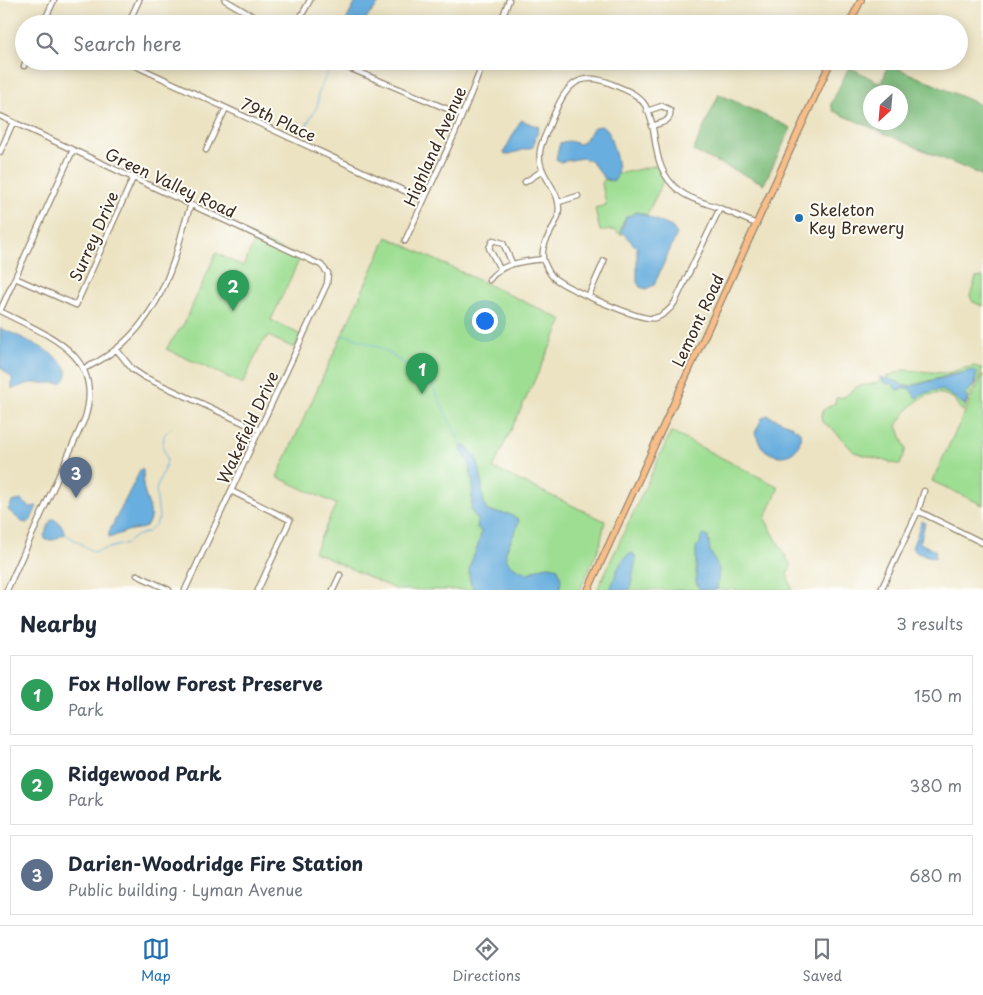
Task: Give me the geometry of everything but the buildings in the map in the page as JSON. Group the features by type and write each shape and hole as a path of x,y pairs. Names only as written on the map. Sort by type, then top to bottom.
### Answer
{"main road":[{"path":"853,15 859,1"},
{"name":"Lemont Road","path":"588,590 827,70"}],"street":[{"path":"48,15 54,0"},
{"path":"132,15 139,0"},
{"path":"225,0 251,15"},
{"path":"302,15 310,0"},
{"path":"503,15 509,0"},
{"name":"79th Place","path":"144,70 424,200"},
{"path":"354,70 462,115"},
{"name":"Highland Avenue","path":"405,241 480,70"},
{"path":"720,208 677,299 666,312 655,318 645,319 636,317 552,276 543,259 545,246 558,215 559,202 542,171 539,157 541,145 569,87 580,79 593,77 620,87 638,97 647,111 660,164 672,184 687,196 720,208 756,224"},
{"path":"647,111 662,106 670,110 671,115 668,120 651,126"},
{"path":"206,150 226,108"},
{"name":"Green Valley Road","path":"0,116 322,265 328,273"},
{"path":"0,152 14,122"},
{"path":"7,590 85,418 89,395 83,369 73,354 62,344 0,311 73,150"},
{"path":"524,182 542,171"},
{"name":"Surrey Drive","path":"15,278 76,305 133,178"},
{"path":"559,202 578,196"},
{"path":"83,369 116,350 136,331 154,305 172,264 192,205"},
{"path":"500,268 489,248 493,240 503,243 512,263"},
{"path":"489,280 500,268 512,263 543,259"},
{"path":"589,295 604,261"},
{"name":"Wakefield Drive","path":"186,590 327,284 328,273"},
{"path":"116,350 132,369 144,377 259,430"},
{"path":"231,491 290,520 258,590"},
{"path":"881,590 918,511 924,491"},
{"path":"918,511 983,543"},
{"path":"333,590 340,575"},
{"path":"137,576 170,590"}],"green space":[{"path":"848,70 855,70 882,84 886,70 902,70 983,106 983,176 877,130 908,130 908,85 863,85 863,124 833,111 831,104"},
{"path":"719,94 791,128 764,184 693,151"},
{"path":"658,165 664,179 647,215 637,212 627,218 621,227 622,235 614,230 600,231 595,208 606,205 602,183 605,179 609,181 618,174"},
{"path":"387,237 563,320 493,468 605,521 600,545 580,590 397,590 314,552 336,504 277,477"},
{"path":"256,238 300,258 271,320 301,335 294,348 268,336 259,348 243,384 166,349 185,322 216,253 243,266"},
{"path":"983,277 983,306 973,302 970,296 976,278"},
{"path":"973,366 981,368 981,374 963,411 952,398 942,394 934,394 919,400 906,412 897,426 906,449 900,465 854,452 832,428 821,421 823,410 835,403 836,398 844,397 858,386 877,383 881,379 887,384 892,383 897,390 909,388 918,397 926,391 940,389 966,404 968,399 964,394 976,382 957,373 911,386 901,386 897,381 894,382 886,377 904,370 946,373"},
{"path":"983,374 983,505 932,481"},
{"path":"671,432 779,487 765,519 791,566 787,574 792,590 597,590"}],"water":[{"path":"357,0 382,0 369,15 349,15"},
{"path":"521,120 539,127 533,147 506,155 504,152"},
{"path":"602,126 608,130 618,170 614,181 605,179 590,160 582,158 560,162 556,159 560,143 571,141 580,144 594,127"},
{"path":"637,212 672,227 677,234 654,285 646,289 640,287 637,282 637,248 621,231 626,217"},
{"path":"0,328 32,342 57,358 65,367 67,375 61,383 30,383 12,389 12,378 0,367"},
{"path":"973,370 977,373 974,386 964,394 968,399 965,405 947,393 937,390 916,398 909,388 897,390 892,383 887,384 879,377 899,382 902,386 911,386"},
{"path":"767,415 792,426 800,432 798,447 794,452 782,456 775,455 762,447 755,433 762,418"},
{"path":"464,445 477,460 487,511 509,514 519,520 506,551 509,563 528,573 546,566 558,568 561,579 560,590 473,589 469,573 481,531 477,528 478,520 471,511 473,483 468,461 461,450"},
{"path":"141,469 143,470 143,488 151,514 150,519 144,528 127,531 109,538 109,532"},
{"path":"21,500 30,507 37,506 31,520 27,523 22,522 8,510 12,502"},
{"path":"54,519 62,526 65,534 53,540 46,540 44,536 51,520"},
{"path":"922,521 925,523 920,543 936,551 935,558 917,553 912,548"},
{"path":"704,535 708,537 710,551 719,569 717,590 700,590 696,582 696,547 700,544 701,537"},
{"path":"633,553 636,559 630,590 610,590 624,558"}],"waterway":[{"path":"300,138 318,104 318,94 329,70"},
{"path":"340,336 349,336 383,349 430,382 462,446"},
{"path":"65,534 94,552 127,543 136,536 148,532 159,518 156,490 167,461 163,447 164,435 171,428"}],"place":[{"name":"Skeleton Key Brewery","path":"799,218"},
{"name":"Ridgewood Park","path":"233,311"},
{"name":"Fox Hollow Forest Preserve","path":"422,394"},
{"name":"Darien-Woodridge Fire Station","path":"76,498"}]}
